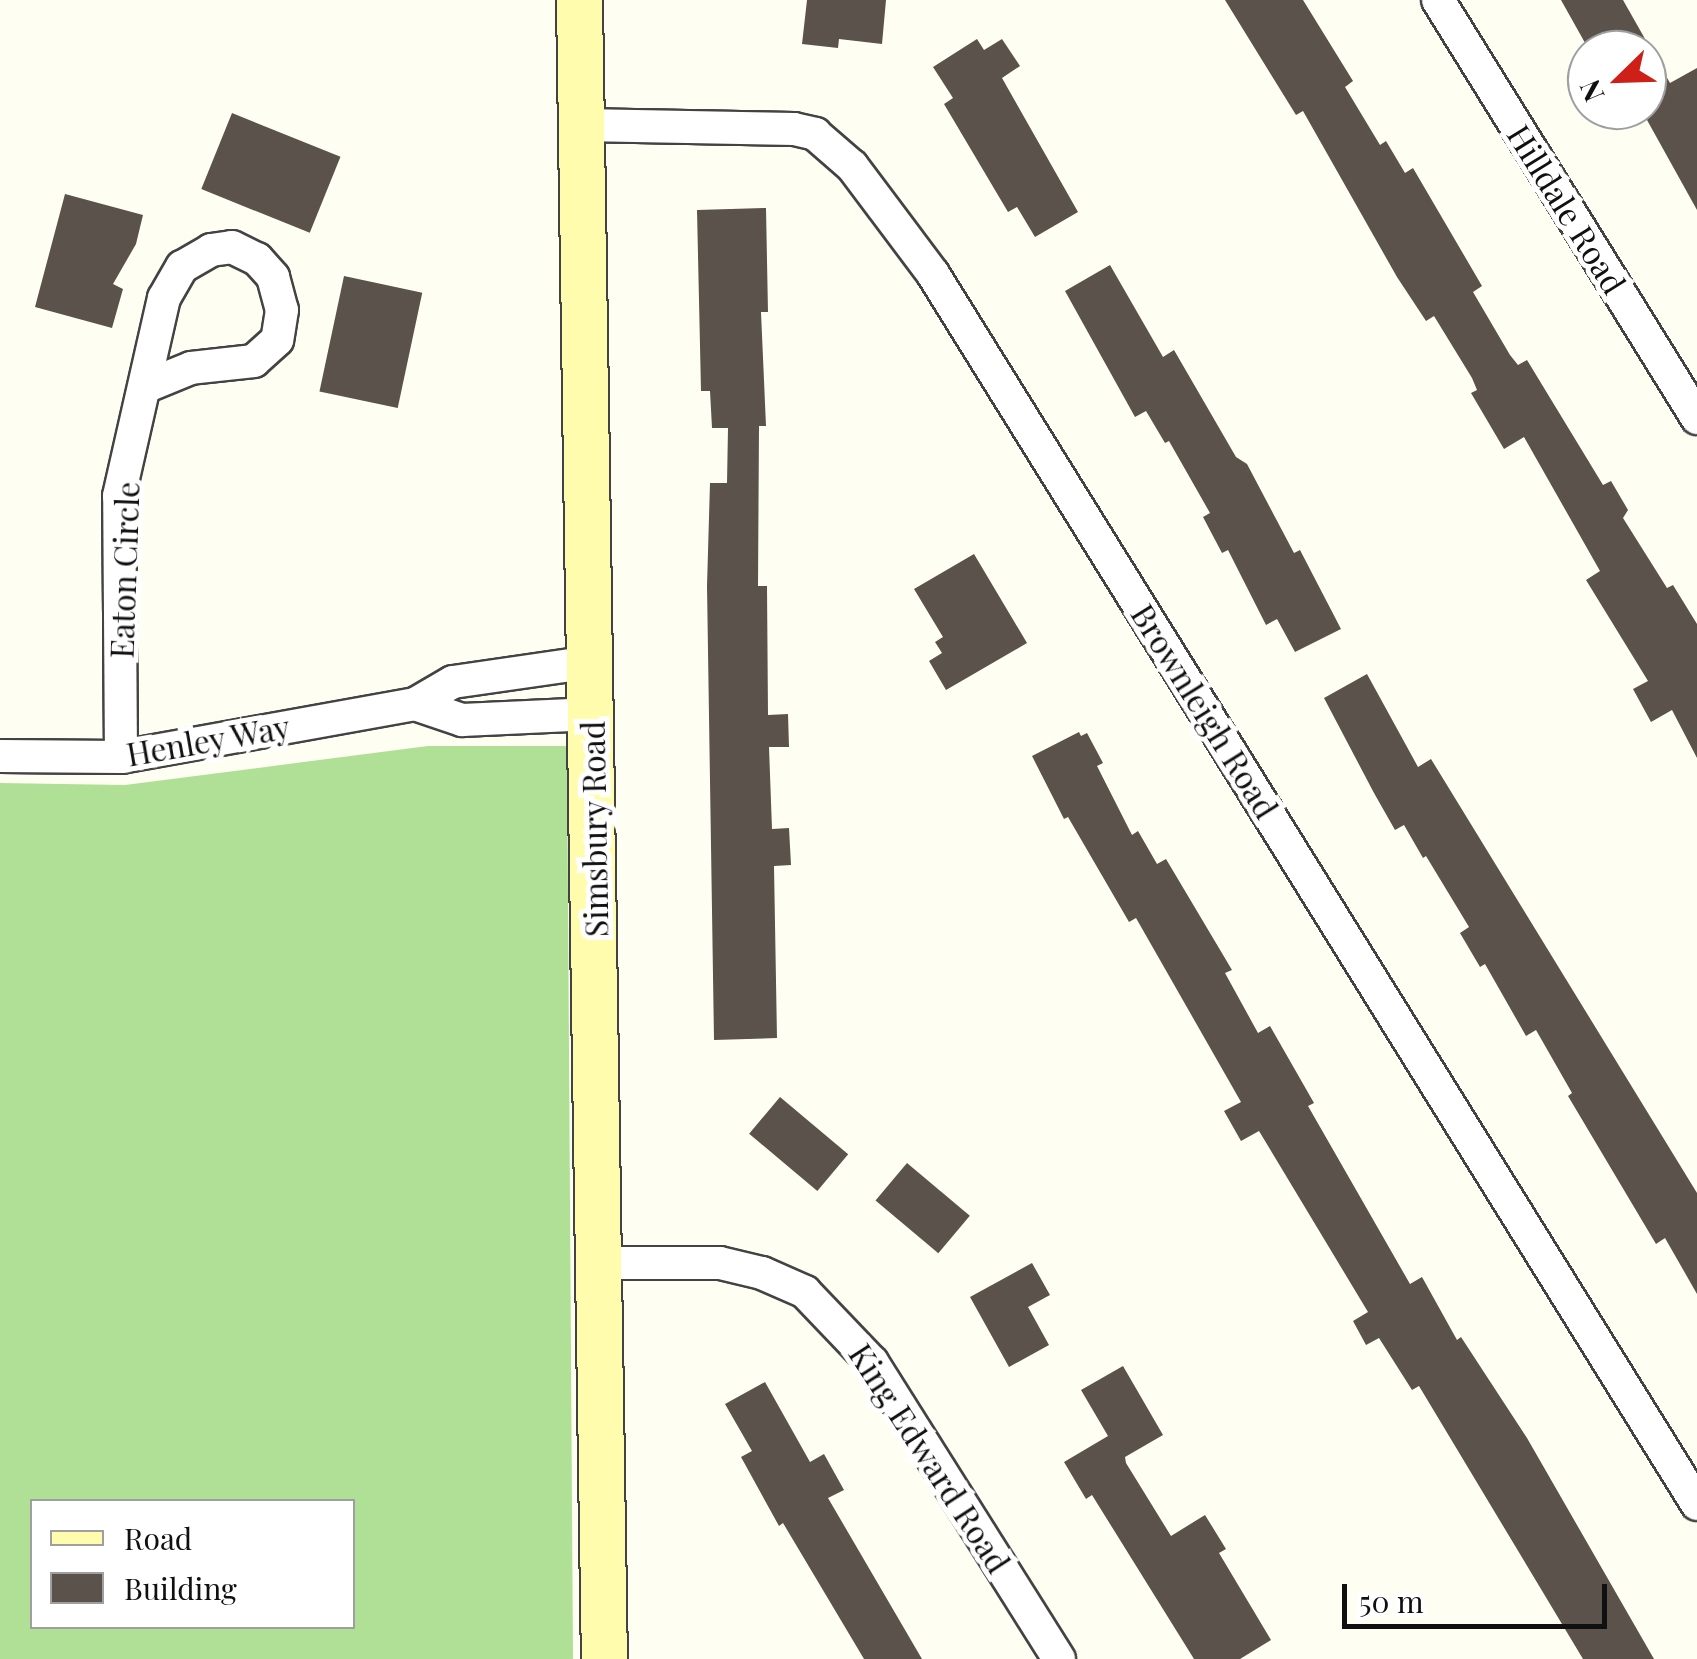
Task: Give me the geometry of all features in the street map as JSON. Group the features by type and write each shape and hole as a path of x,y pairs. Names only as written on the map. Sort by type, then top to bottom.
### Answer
{"main road":[{"name":"Simsbury Road","path":"579,0 593,714 604,1659"}],"street":[{"name":"Hilldale Road","path":"1438,0 1697,418"},
{"name":"Brownleigh Road","path":"582,125 794,129 815,134 852,166 933,274 1697,1504"},
{"name":"Eaton Circle","path":"121,757 119,496 164,298 182,267 210,250 232,247 257,259 273,277 282,310 277,340 254,361 191,368 146,386"},
{"name":"Henley Way","path":"0,756 121,757 415,704 454,682 592,662"},
{"name":"Henley Way","path":"415,704 462,720 593,714"},
{"name":"King Edward Road","path":"600,1263 720,1263 762,1273 805,1292 872,1362 1059,1659"}],"green space":[{"path":"428,746 567,746 573,1659 0,1659 0,783 125,785"}],"building":[{"path":"807,0 886,0 882,44 839,39 838,48 802,44"},
{"path":"1225,0 1303,0 1353,81 1345,87 1380,145 1386,141 1405,173 1413,168 1482,286 1473,292 1510,355 1518,365 1527,360 1603,485 1611,481 1628,510 1623,518 1667,588 1673,585 1697,624 1697,758 1672,710 1651,722 1633,689 1648,681 1586,580 1600,571 1524,437 1504,449 1471,393 1477,390 1472,378 1434,316 1426,321 1303,111 1296,115"},
{"path":"1561,0 1623,0 1640,30 1578,30"},
{"path":"977,39 984,50 1002,39 1020,66 1002,78 1078,212 1035,237 1017,207 1008,212 944,104 953,98 933,67"},
{"path":"1697,68 1697,210 1653,130 1667,130 1667,78 1670,83"},
{"path":"232,113 340,157 310,233 201,189"},
{"path":"65,194 143,215 136,244 113,284 123,289 112,328 35,307"},
{"path":"766,208 768,312 761,312 766,426 759,426 758,586 767,586 768,715 788,714 789,747 769,747 772,829 789,828 791,865 774,866 777,1038 714,1040 707,586 710,483 727,483 728,428 712,428 710,391 701,391 697,210"},
{"path":"1110,265 1163,357 1174,350 1236,457 1247,464 1294,553 1300,550 1341,629 1295,652 1277,619 1266,625 1228,550 1222,553 1203,517 1210,513 1169,441 1165,443 1146,411 1135,417 1065,291"},
{"path":"344,276 422,293 398,408 319,391"},
{"path":"974,554 1027,643 946,690 929,661 942,653 935,642 943,637 914,589"},
{"path":"1367,674 1418,767 1431,759 1697,1193 1697,1294 1665,1238 1656,1244 1568,1096 1572,1093 1536,1030 1526,1036 1485,964 1480,967 1460,933 1469,927 1426,856 1423,858 1404,825 1395,830 1374,793 1324,698"},
{"path":"1079,732 1081,736 1087,733 1103,763 1097,766 1132,835 1138,831 1157,864 1166,859 1232,970 1225,973 1258,1033 1270,1026 1314,1103 1308,1106 1410,1284 1422,1277 1457,1340 1461,1337 1527,1438 1654,1659 1583,1659 1419,1386 1412,1390 1379,1338 1366,1345 1353,1321 1368,1312 1259,1131 1241,1141 1224,1111 1241,1102 1136,918 1129,922 1068,817 1064,819 1032,756"},
{"path":"780,1097 848,1154 817,1191 749,1134"},
{"path":"907,1163 970,1216 938,1253 876,1201"},
{"path":"1032,1263 1050,1295 1028,1307 1049,1345 1009,1367 970,1297"},
{"path":"1123,1366 1163,1435 1125,1457 1126,1463 1171,1536 1205,1515 1226,1549 1219,1553 1271,1640 1240,1659 1194,1659 1092,1495 1086,1499 1064,1462 1108,1436 1081,1390"},
{"path":"765,1382 810,1462 824,1454 844,1490 828,1498 922,1659 864,1659 783,1523 779,1526 741,1457 752,1451 725,1404"}]}
